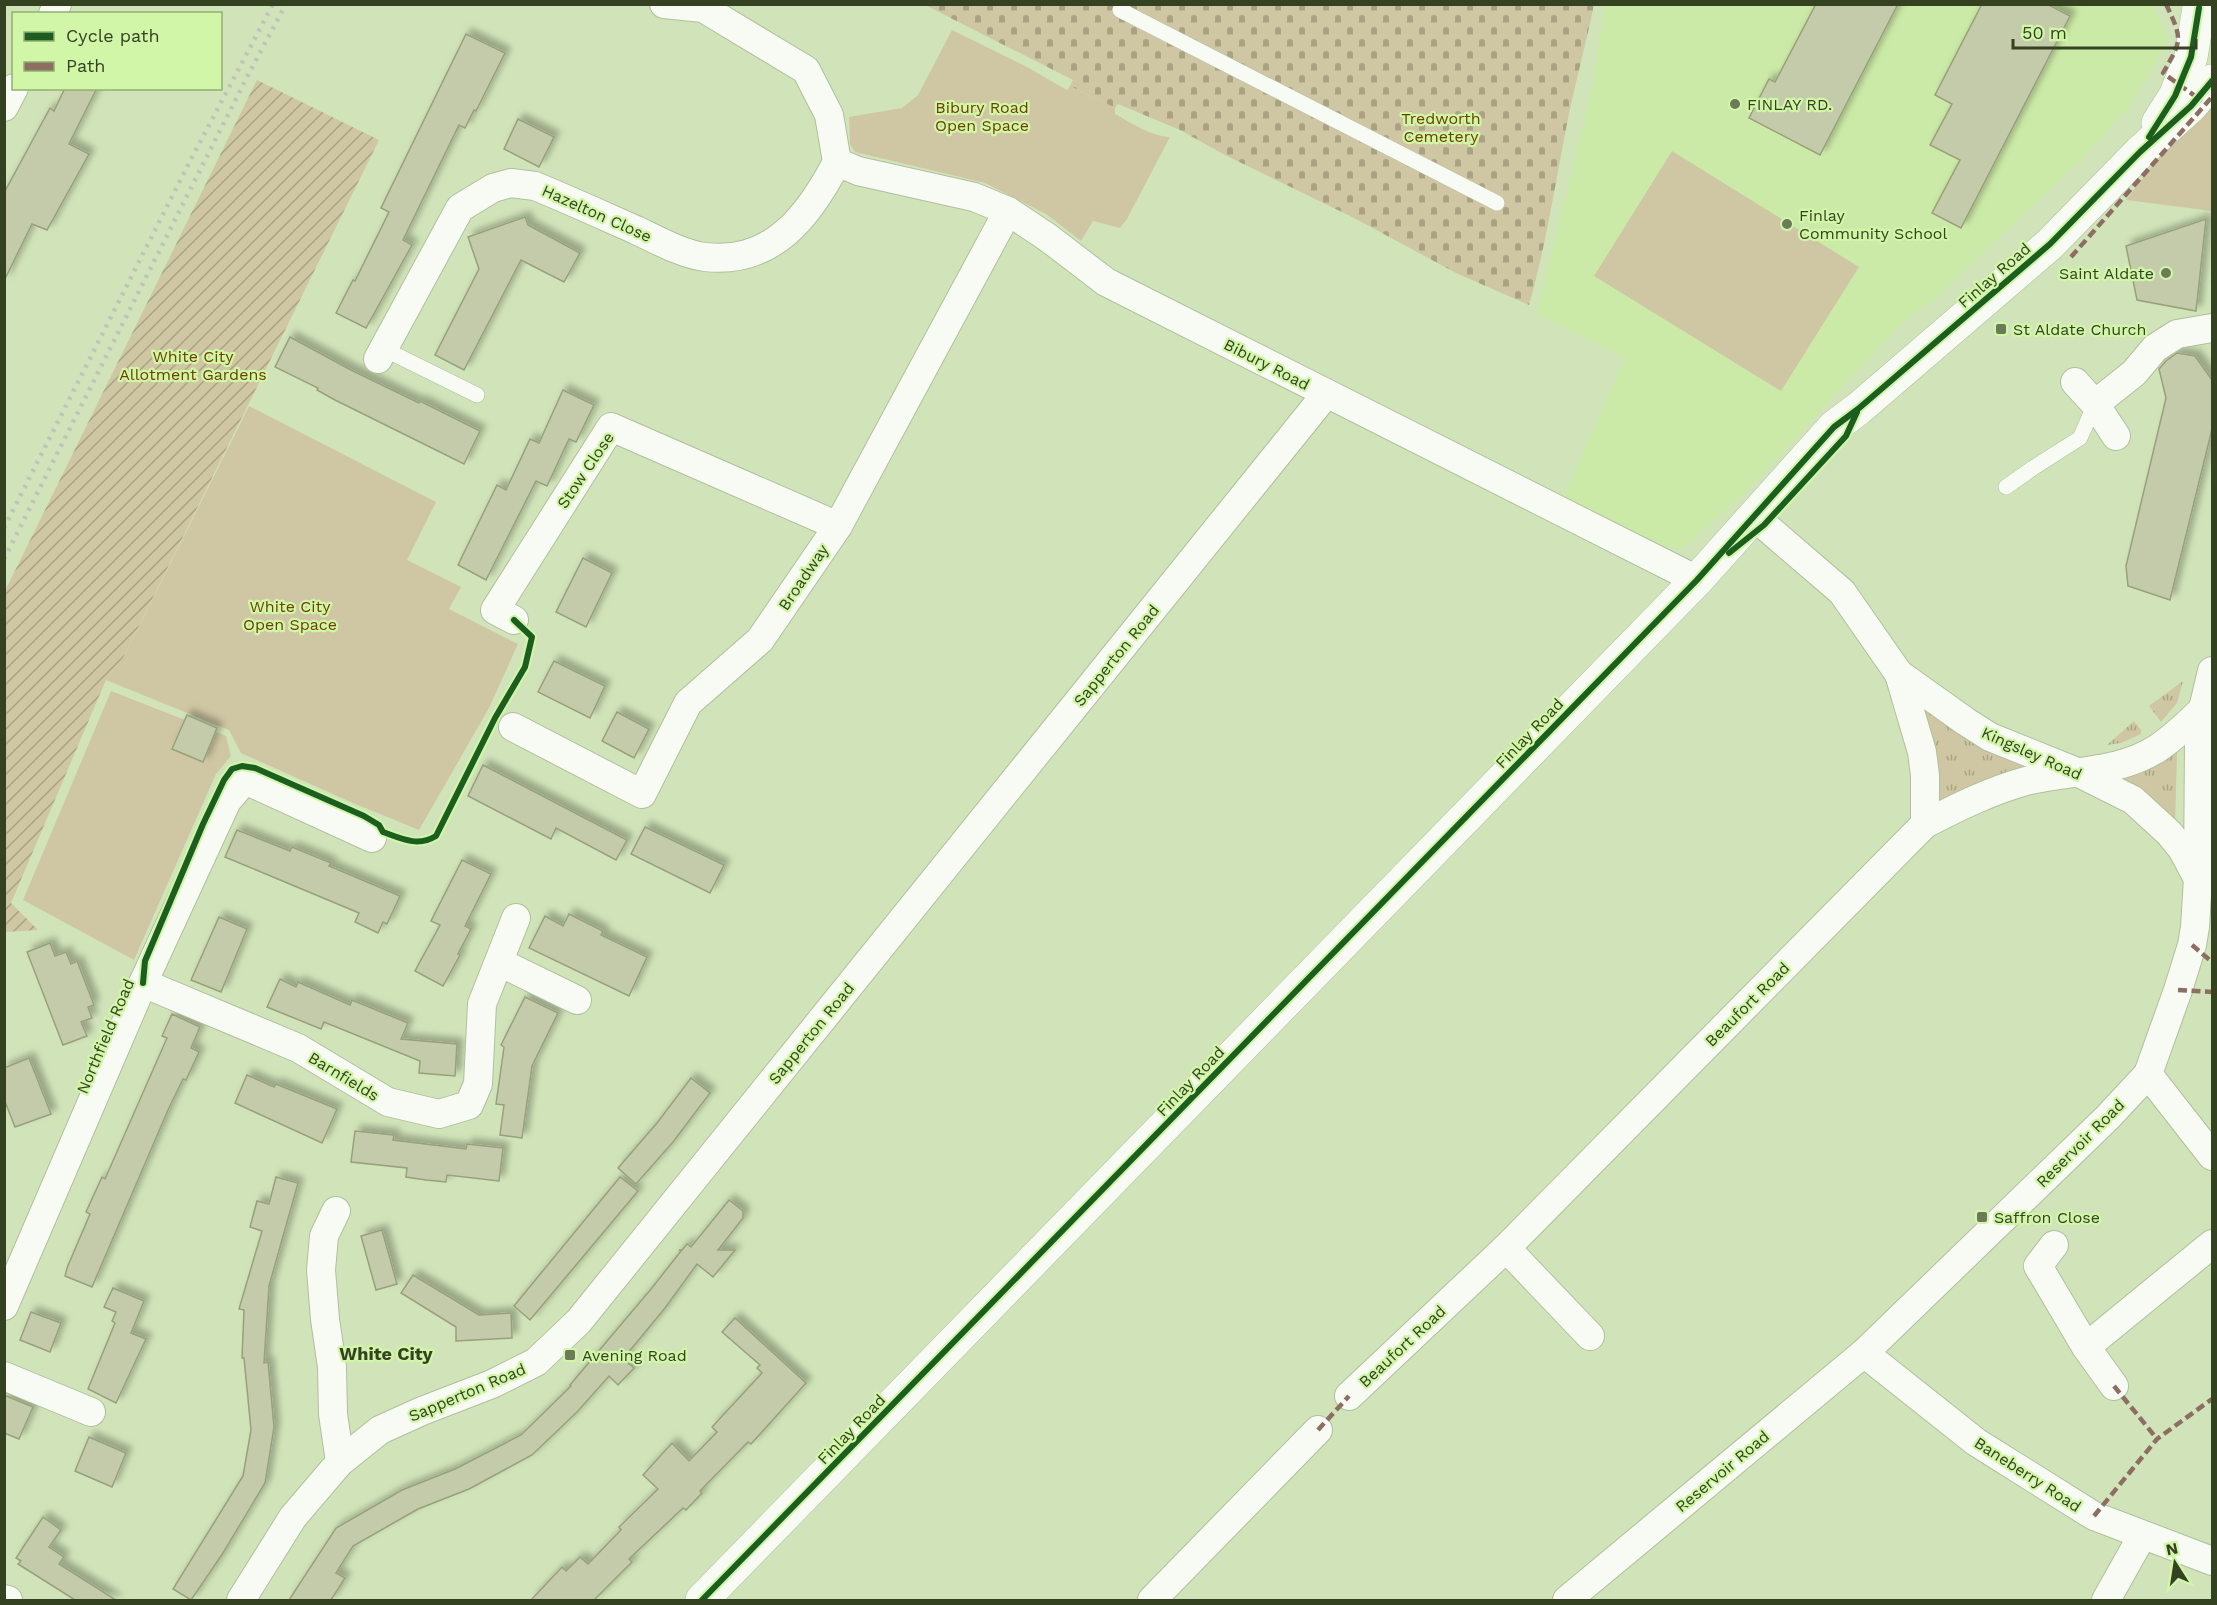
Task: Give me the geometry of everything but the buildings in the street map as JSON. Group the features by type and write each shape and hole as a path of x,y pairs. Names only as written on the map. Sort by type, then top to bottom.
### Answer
{"highway":[{"name":"Finlay Road","path":"2140,152 2175,96 2191,57 2203,11"},
{"name":"Finlay Road","path":"702,1600 1697,580 1834,427 1858,410 2050,244 2140,152 2191,106 2212,81"},
{"path":"1697,580 1764,525 1846,436 1858,410"}],"street":[{"path":"664,4 703,9 806,70 829,115 837,162"},
{"path":"4,107 13,90"},
{"name":"Hazelton Close","path":"380,353 460,208 493,188 511,183 535,186 672,246 704,257 736,257 769,246 796,225 815,200 837,162"},
{"name":"Bibury Road","path":"837,162 858,171 974,196 1008,212 1047,237 1106,282 1697,580"},
{"name":"Broadway","path":"513,727 642,794 688,702 760,640 838,526 1008,212"},
{"path":"2095,404 2134,373 2155,348 2177,334 2212,328"},
{"path":"2075,382 2095,404 2116,436"},
{"name":"Sapperton Road","path":"241,1600 293,1518 340,1462 380,1430 492,1384 536,1362 579,1321 1326,394"},
{"name":"Stow Close","path":"514,620 495,610 611,427 838,526"},
{"name":"Kingsley Road","path":"1764,525 1842,592 1899,674 1990,736 2077,772 2141,806 2182,849 2198,878"},
{"name":"Reservoir Road","path":"1567,1600 1864,1353 2108,1117 2148,1074 2192,945 2198,878 2199,741 2203,709 2212,671"},
{"path":"1899,674 1922,752 1925,775 1925,824"},
{"name":"Beaufort Road","path":"1349,1396 1506,1248 1925,824 1994,791 2028,781 2096,770 2139,758 2158,748 2203,709"},
{"name":"Northfield Road","path":"4,1306 143,983 226,801 244,780 372,838"},
{"name":"Barnfields","path":"143,983 298,1048 388,1102 439,1114 469,1105 478,1084 482,1004 516,918"},
{"path":"499,962 577,1000"},
{"path":"2148,1074 2212,1156"},
{"path":"336,1211 324,1236 321,1270 332,1367 333,1414 340,1462"},
{"path":"2086,1347 2212,1244"},
{"path":"2054,1245 2038,1266 2086,1347 2114,1386"},
{"path":"1506,1248 1590,1336"},
{"name":"Baneberry Road","path":"1864,1353 1976,1442 2094,1516 2212,1561"},
{"path":"4,1376 91,1412"},
{"path":"1152,1600 1318,1430"},
{"path":"2106,1600 2142,1536"}],"lane":[{"path":"1118,6 1497,202"},
{"path":"380,353 477,395"},
{"path":"2006,487 2080,438 2095,404"}],"shaded area":[{"name":"Finlay Community School","path":"1606,5 2152,5 2169,40 2129,107 2077,164 1933,300 1912,314 1895,330 1742,495 1681,548 1666,547 1564,496 1625,358 1537,314 1593,85"}],"green space":[{"name":"Tredworth Cemetery","path":"925,5 1594,5 1568,118 1545,241 1529,305 1456,273 1354,218 1223,154 1180,130 1118,104 1115,108 1070,86 1073,80"},
{"name":"Bibury Road Open Space","path":"952,30 1025,66 1067,90 1070,86 1115,108 1115,114 1142,129 1170,137 1127,219 1120,228 1093,221 1081,241 1046,214 985,183 855,152 850,144 849,117 902,108 918,95"},
{"name":"White City Allotment Gardens","path":"257,80 379,140 123,658 106,680 11,903 38,930 5,932 5,591"},
{"path":"2212,90 2212,211 2126,200 2196,108"},
{"path":"1672,151 1859,267 1781,391 1594,276"},
{"name":"White City Open Space","path":"249,406 436,502 407,560 461,587 449,609 518,644 489,708 419,830 241,753 229,730 106,680 123,658"},
{"path":"2183,681 2177,703 2161,722 2149,706"},
{"path":"111,691 226,736 231,756 216,774 134,960 23,900"},
{"path":"1928,710 2030,766 1938,802 1923,712"},
{"path":"2134,721 2141,730 2141,734 2121,743 2107,745"},
{"path":"2177,748 2175,824 2121,780 2122,775"}],"railway":[{"path":"4,528 189,163 273,4"},
{"path":"4,559 286,4"}],"marked path":[{"path":"2166,4 2178,33 2178,40 2163,73 2202,101"},
{"path":"2071,257 2212,97"},
{"path":"2192,945 2212,962"},
{"path":"2178,990 2212,992"},
{"path":"2114,1386 2157,1439"},
{"path":"1318,1430 1349,1396"},
{"path":"2094,1516 2157,1439 2212,1399"}],"cycle path":[{"path":"2149,137 2175,96 2191,57 2199,8"},
{"path":"702,1600 1697,580 1834,427 2050,244 2140,152 2191,106 2212,81"},
{"path":"1729,553 1764,525 1846,436 1857,412"},
{"path":"143,983 145,961 203,824 224,780 232,769 242,766 255,768 364,816 379,825 383,832 397,837 410,841 423,841 436,836 495,718 525,667 532,637 514,620"}],"place":[{"name":"FINLAY RD.","path":"1735,104"},
{"name":"Finlay Community School","path":"1787,224"},
{"name":"Saint Aldate","path":"2166,273"},
{"name":"St Aldate Church","path":"2001,329"},
{"name":"Saffron Close","path":"1982,1217"},
{"name":"Avening Road","path":"570,1355"}],"district":[{"name":"White City","path":"386,1354"}]}
